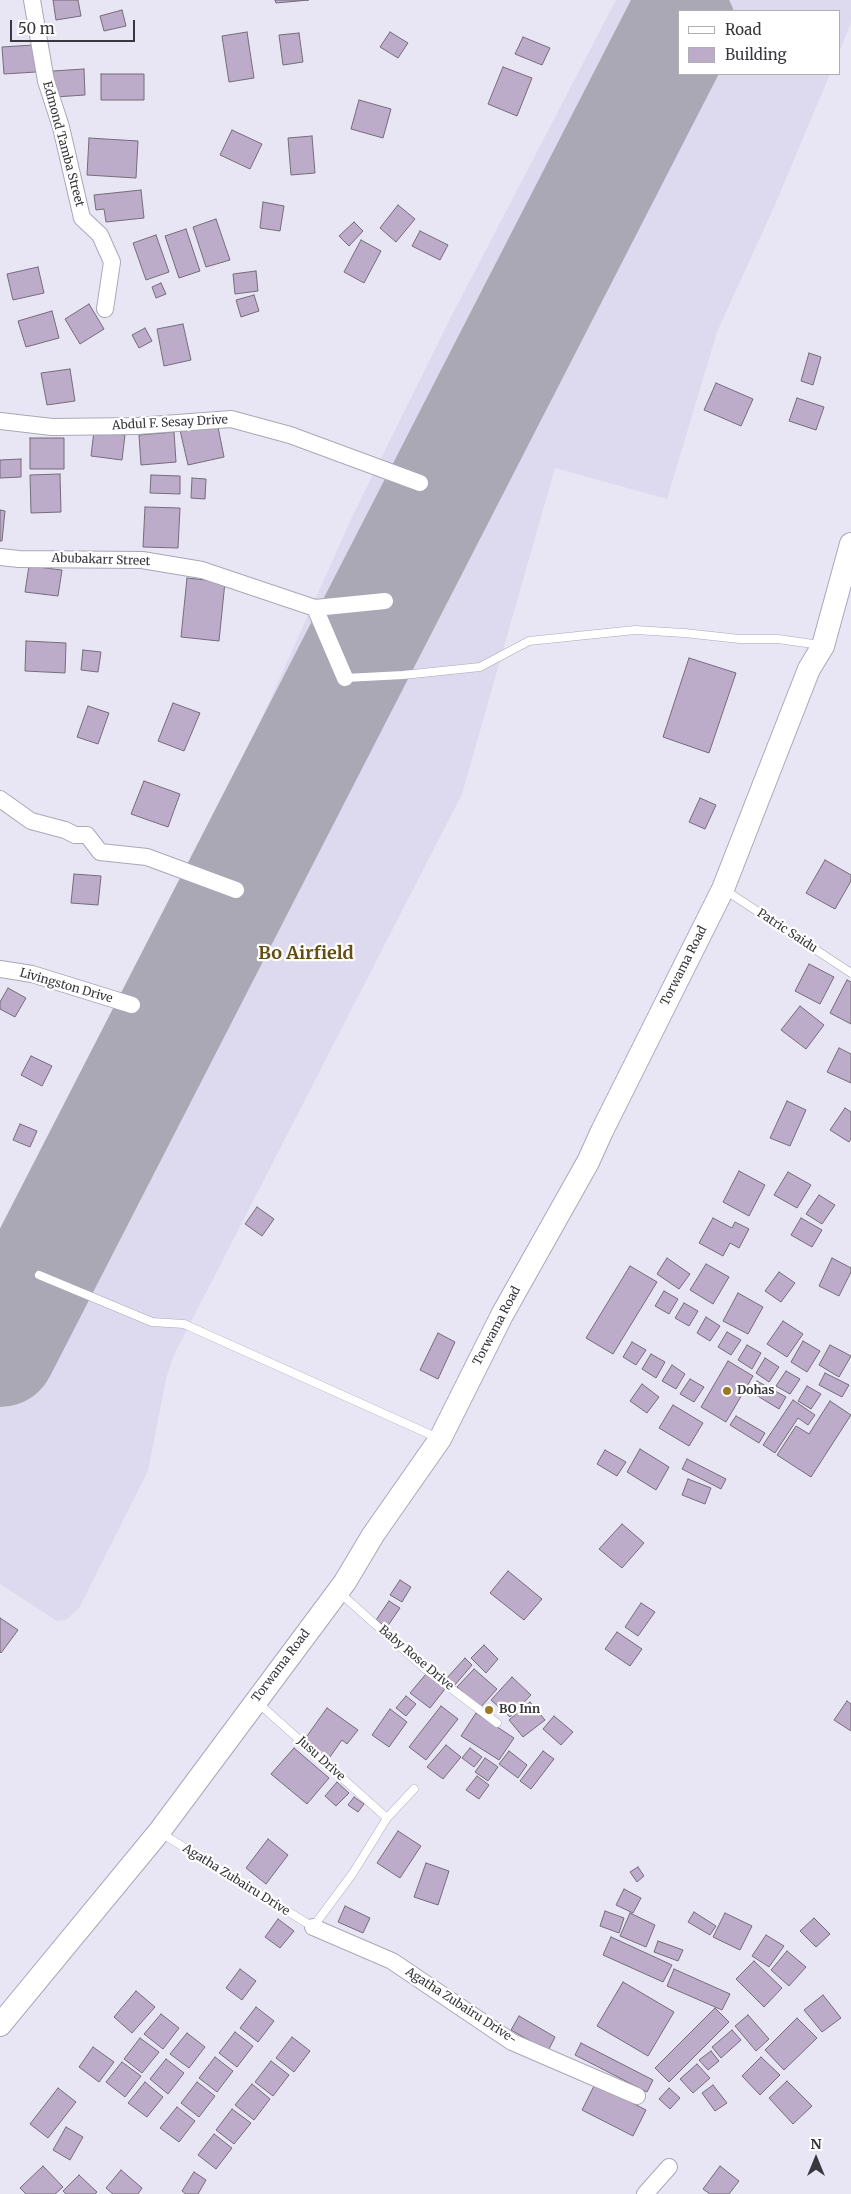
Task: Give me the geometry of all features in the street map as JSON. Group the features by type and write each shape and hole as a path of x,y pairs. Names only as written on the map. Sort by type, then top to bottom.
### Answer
{"main road":[{"name":"Torwama Road","path":"0,2025 159,1832 338,1590 373,1535 440,1438 502,1315 588,1162 723,889 810,669 824,646 845,589 851,544"}],"street":[{"name":"Edmond Tamba Street","path":"32,0 46,81 61,127 82,218 100,235 112,262 105,309"},
{"name":"Abdul F. Sesay Drive","path":"0,421 52,427 71,427 137,426 231,419 290,434 420,483"},
{"name":"Abubakarr Street","path":"0,557 19,559 142,560 202,570 315,608"},
{"path":"345,678 315,608 385,601"},
{"path":"0,799 31,821 65,830 75,835 87,835 100,852 147,857 236,890"},
{"name":"Livingston Drive","path":"0,969 32,974 132,1005"},
{"name":"Agatha Zubairu Drive-","path":"313,1927 392,1961 512,2042 637,2096"},
{"path":"645,2194 669,2168"}],"lane":[{"path":"345,678 403,675 480,667 529,642 634,630 713,637 778,639 824,646"},
{"name":"Patric Saidu","path":"723,889 851,973"},
{"path":"39,1275 152,1322 184,1324 440,1438"},
{"name":"Baby Rose Drive","path":"338,1590 424,1668 497,1723"},
{"name":"Jusu Drive","path":"256,1701 387,1818"},
{"path":"313,1927 353,1872 387,1818 414,1790"},
{"name":"Agatha Zubairu Drive","path":"159,1832 313,1927"}],"shaded area":[{"path":"616,0 851,0 851,23 841,48 841,10 678,10 678,75 830,75 774,207 717,332 667,499 555,468 462,794 173,1357 166,1379 148,1471 79,1608 67,1619 57,1621 0,1584 0,1233 118,1038 353,515 451,317"}],"building":[{"path":"53,0 78,0 81,16 56,20"},
{"path":"275,0 309,0 276,3"},
{"path":"122,10 126,26 104,31 100,16"},
{"path":"247,32 254,78 229,82 222,36"},
{"path":"390,32 408,43 398,58 380,47"},
{"path":"299,33 303,62 283,65 279,35"},
{"path":"523,37 550,48 542,65 515,54"},
{"path":"34,45 36,72 4,74 2,47"},
{"path":"503,67 532,78 517,116 488,104"},
{"path":"84,69 85,95 55,97 53,71"},
{"path":"101,74 144,74 144,100 101,100"},
{"path":"359,100 391,109 383,138 351,129"},
{"path":"232,130 262,144 250,169 220,155"},
{"path":"312,136 315,173 291,175 288,138"},
{"path":"89,138 138,141 136,178 87,175"},
{"path":"141,190 144,218 106,222 104,209 96,210 94,195"},
{"path":"263,202 284,206 280,231 260,228"},
{"path":"398,205 415,219 396,242 380,228"},
{"path":"216,219 230,260 206,267 193,227"},
{"path":"354,222 363,231 349,246 339,236"},
{"path":"186,229 200,271 179,278 165,236"},
{"path":"420,231 448,245 440,260 412,246"},
{"path":"156,235 169,272 146,280 133,243"},
{"path":"361,240 381,251 364,283 344,272"},
{"path":"38,267 44,293 13,300 7,274"},
{"path":"256,271 258,291 235,294 233,274"},
{"path":"161,283 166,294 156,298 152,287"},
{"path":"254,295 259,311 241,317 236,300"},
{"path":"89,304 104,329 80,344 65,319"},
{"path":"52,311 59,338 26,347 18,321"},
{"path":"183,324 191,360 164,366 157,329"},
{"path":"145,328 152,341 139,348 132,335"},
{"path":"809,353 821,357 813,385 801,381"},
{"path":"70,369 75,401 47,405 41,373"},
{"path":"716,383 753,399 741,426 704,410"},
{"path":"797,398 824,407 816,430 789,421"},
{"path":"217,422 224,457 188,465 180,430"},
{"path":"94,431 125,435 122,460 91,456"},
{"path":"174,432 176,462 141,465 139,435"},
{"path":"30,438 64,438 64,469 30,469"},
{"path":"21,459 21,477 0,478 0,460"},
{"path":"60,474 61,512 31,513 30,475"},
{"path":"151,475 180,476 180,494 150,493"},
{"path":"192,478 206,479 205,499 191,498"},
{"path":"145,507 180,508 178,548 143,547"},
{"path":"0,510 5,511 2,541 0,541"},
{"path":"29,566 62,570 58,596 25,592"},
{"path":"187,578 225,582 219,641 181,637"},
{"path":"26,641 66,643 65,673 25,671"},
{"path":"83,650 101,652 98,672 81,670"},
{"path":"689,658 736,673 709,753 663,737"},
{"path":"173,703 200,713 184,751 158,741"},
{"path":"88,706 109,713 98,744 77,737"},
{"path":"144,781 180,794 168,827 131,814"},
{"path":"700,798 716,805 705,829 689,822"},
{"path":"825,860 851,875 851,881 835,909 806,893"},
{"path":"74,874 101,876 98,905 71,903"},
{"path":"809,964 834,977 820,1004 795,991"},
{"path":"847,980 851,982 851,1024 830,1013"},
{"path":"8,988 26,998 15,1017 0,1009 0,1002"},
{"path":"800,1006 824,1025 806,1049 781,1030"},
{"path":"839,1048 851,1054 851,1083 827,1072"},
{"path":"31,1056 52,1066 42,1086 21,1075"},
{"path":"787,1101 806,1110 790,1146 770,1138"},
{"path":"845,1108 851,1112 851,1139 849,1142 830,1130"},
{"path":"20,1124 37,1131 30,1147 13,1140"},
{"path":"739,1171 765,1185 749,1216 723,1202"},
{"path":"788,1172 811,1185 797,1208 774,1195"},
{"path":"819,1195 835,1205 822,1224 806,1214"},
{"path":"257,1207 274,1219 262,1236 245,1224"},
{"path":"713,1218 732,1228 735,1222 749,1229 739,1248 730,1243 723,1256 699,1243"},
{"path":"801,1218 822,1230 812,1247 791,1235"},
{"path":"667,1258 690,1274 679,1289 657,1274"},
{"path":"832,1258 851,1268 851,1272 839,1296 819,1286"},
{"path":"706,1264 729,1277 713,1304 690,1290"},
{"path":"630,1266 657,1282 613,1354 586,1338"},
{"path":"779,1272 795,1283 781,1302 765,1291"},
{"path":"664,1291 678,1299 669,1314 655,1306"},
{"path":"738,1293 763,1307 748,1334 723,1321"},
{"path":"684,1303 698,1311 689,1326 675,1318"},
{"path":"706,1317 720,1326 710,1341 697,1333"},
{"path":"783,1321 803,1334 787,1357 767,1344"},
{"path":"727,1332 741,1340 731,1355 718,1347"},
{"path":"438,1333 455,1342 438,1379 420,1370"},
{"path":"803,1341 820,1351 807,1372 791,1362"},
{"path":"632,1342 646,1350 636,1365 623,1357"},
{"path":"747,1345 761,1353 752,1369 738,1360"},
{"path":"830,1345 851,1356 839,1377 819,1365"},
{"path":"651,1354 665,1362 656,1378 642,1369"},
{"path":"765,1358 779,1367 769,1382 756,1373"},
{"name":"Dohas","path":"728,1361 753,1376 726,1422 701,1407"},
{"path":"672,1365 685,1374 676,1389 662,1381"},
{"path":"786,1371 800,1379 790,1394 776,1386"},
{"path":"825,1373 849,1385 842,1397 819,1385"},
{"path":"690,1379 704,1387 694,1402 680,1394"},
{"path":"757,1381 786,1397 779,1409 751,1392"},
{"path":"642,1384 659,1397 647,1413 630,1401"},
{"path":"807,1386 821,1394 811,1409 798,1401"},
{"path":"793,1400 815,1415 808,1425 798,1418 775,1453 763,1445"},
{"path":"830,1401 851,1415 811,1477 777,1455 796,1426 809,1434"},
{"path":"673,1405 703,1423 689,1446 659,1428"},
{"path":"736,1416 765,1433 759,1443 730,1425"},
{"path":"640,1449 669,1467 656,1490 627,1472"},
{"path":"605,1450 626,1462 617,1476 597,1464"},
{"path":"687,1459 726,1479 721,1489 682,1469"},
{"path":"688,1479 711,1488 705,1504 682,1495"},
{"path":"622,1524 644,1543 622,1568 599,1549"},
{"path":"508,1571 542,1599 524,1620 490,1593"},
{"path":"400,1580 411,1587 402,1602 390,1595"},
{"path":"389,1601 400,1608 387,1627 376,1620"},
{"path":"641,1603 655,1612 638,1636 625,1627"},
{"path":"0,1618 18,1630 1,1653 0,1652"},
{"path":"617,1632 642,1649 630,1666 605,1649"},
{"path":"484,1645 498,1659 486,1673 471,1658"},
{"path":"465,1658 472,1665 454,1686 446,1679"},
{"path":"474,1669 497,1689 480,1708 457,1687"},
{"path":"426,1674 445,1689 430,1708 410,1693"},
{"path":"512,1677 531,1695 510,1717 491,1700"},
{"path":"406,1696 416,1704 406,1716 396,1708"},
{"path":"847,1701 851,1704 851,1731 834,1720"},
{"path":"530,1702 545,1720 523,1737 509,1720"},
{"path":"441,1706 458,1719 426,1760 409,1747"},
{"path":"327,1708 358,1730 347,1744 342,1740 327,1761 302,1743"},
{"path":"390,1709 407,1722 389,1747 372,1735"},
{"path":"476,1713 514,1738 499,1760 461,1736"},
{"path":"554,1716 573,1732 561,1745 543,1729"},
{"path":"446,1745 461,1757 443,1779 427,1767"},
{"path":"294,1748 329,1778 307,1804 271,1774"},
{"path":"470,1748 482,1757 474,1767 462,1758"},
{"path":"509,1751 527,1765 518,1778 499,1764"},
{"path":"543,1751 554,1759 531,1789 520,1781"},
{"path":"485,1758 498,1767 488,1781 475,1772"},
{"path":"477,1776 489,1785 479,1799 466,1790"},
{"path":"337,1782 349,1793 336,1806 325,1796"},
{"path":"354,1797 364,1804 358,1812 348,1805"},
{"path":"398,1831 421,1846 400,1878 377,1863"},
{"path":"268,1839 288,1855 266,1884 246,1868"},
{"path":"426,1863 449,1871 438,1905 414,1897"},
{"path":"638,1867 644,1876 637,1882 630,1872"},
{"path":"624,1889 641,1898 633,1913 616,1905"},
{"path":"345,1906 370,1918 363,1933 338,1922"},
{"path":"605,1911 624,1918 619,1933 600,1926"},
{"path":"694,1912 716,1926 710,1935 688,1922"},
{"path":"630,1913 655,1925 646,1947 620,1936"},
{"path":"725,1913 752,1926 740,1950 713,1937"},
{"path":"814,1918 830,1934 816,1947 800,1931"},
{"path":"278,1919 294,1931 280,1948 265,1937"},
{"path":"766,1935 784,1946 769,1967 752,1956"},
{"path":"611,1937 672,1965 663,1982 603,1955"},
{"path":"658,1941 683,1950 678,1961 654,1952"},
{"path":"787,1951 806,1967 789,1986 771,1970"},
{"path":"754,1961 782,1988 764,2007 736,1979"},
{"path":"240,1969 256,1981 242,2000 226,1988"},
{"path":"674,1969 730,1994 722,2010 667,1986"},
{"path":"623,1982 674,2012 648,2056 597,2026"},
{"path":"136,1991 155,2007 132,2033 114,2017"},
{"path":"823,1995 841,2018 822,2032 804,2010"},
{"path":"256,2007 274,2021 258,2042 240,2028"},
{"path":"715,2008 729,2022 669,2082 655,2068"},
{"path":"161,2014 179,2028 163,2049 144,2034"},
{"path":"748,2015 769,2039 756,2051 735,2026"},
{"path":"519,2016 555,2037 548,2051 511,2030"},
{"path":"797,2018 817,2038 784,2070 765,2050"},
{"path":"732,2030 741,2040 721,2058 712,2047"},
{"path":"235,2032 253,2046 237,2067 219,2053"},
{"path":"187,2033 205,2047 189,2068 170,2054"},
{"path":"292,2037 310,2051 294,2072 276,2058"},
{"path":"140,2038 159,2052 142,2073 124,2059"},
{"path":"581,2043 653,2080 647,2092 575,2055"},
{"path":"93,2047 114,2062 99,2082 79,2067"},
{"path":"711,2051 719,2061 708,2070 699,2060"},
{"path":"215,2057 233,2071 217,2092 199,2078"},
{"path":"761,2057 780,2075 760,2095 742,2076"},
{"path":"166,2059 184,2073 168,2094 150,2079"},
{"path":"271,2061 289,2075 273,2096 255,2082"},
{"path":"122,2062 141,2076 125,2097 106,2082"},
{"path":"697,2064 710,2078 693,2093 680,2079"},
{"path":"787,2081 812,2106 793,2124 769,2098"},
{"path":"145,2082 163,2097 147,2117 128,2103"},
{"path":"197,2082 215,2096 199,2117 181,2103"},
{"path":"252,2084 270,2099 254,2120 235,2105"},
{"path":"595,2084 646,2110 633,2136 582,2110"},
{"path":"713,2085 727,2103 715,2111 702,2093"},
{"path":"58,2088 76,2102 48,2138 30,2124"},
{"path":"669,2088 680,2098 670,2109 659,2099"},
{"path":"177,2107 195,2121 179,2142 160,2128"},
{"path":"232,2109 251,2123 234,2144 216,2130"},
{"path":"66,2127 83,2137 70,2160 53,2150"},
{"path":"214,2134 232,2148 216,2169 198,2155"},
{"path":"43,2166 63,2187 55,2194 26,2194 20,2188"},
{"path":"720,2166 739,2181 729,2194 710,2194 703,2189"},
{"path":"121,2170 142,2188 138,2194 113,2194 106,2188"},
{"path":"194,2172 206,2180 198,2194 186,2194 182,2191"},
{"path":"79,2175 97,2192 95,2194 66,2194 63,2191"}],"runway":[{"path":"0,1351 678,31"}],"place":[{"name":"Dohas","path":"727,1391"},
{"name":"BO Inn","path":"489,1710"}],"district":[{"name":"Bo Airfield","path":"306,954"}]}
